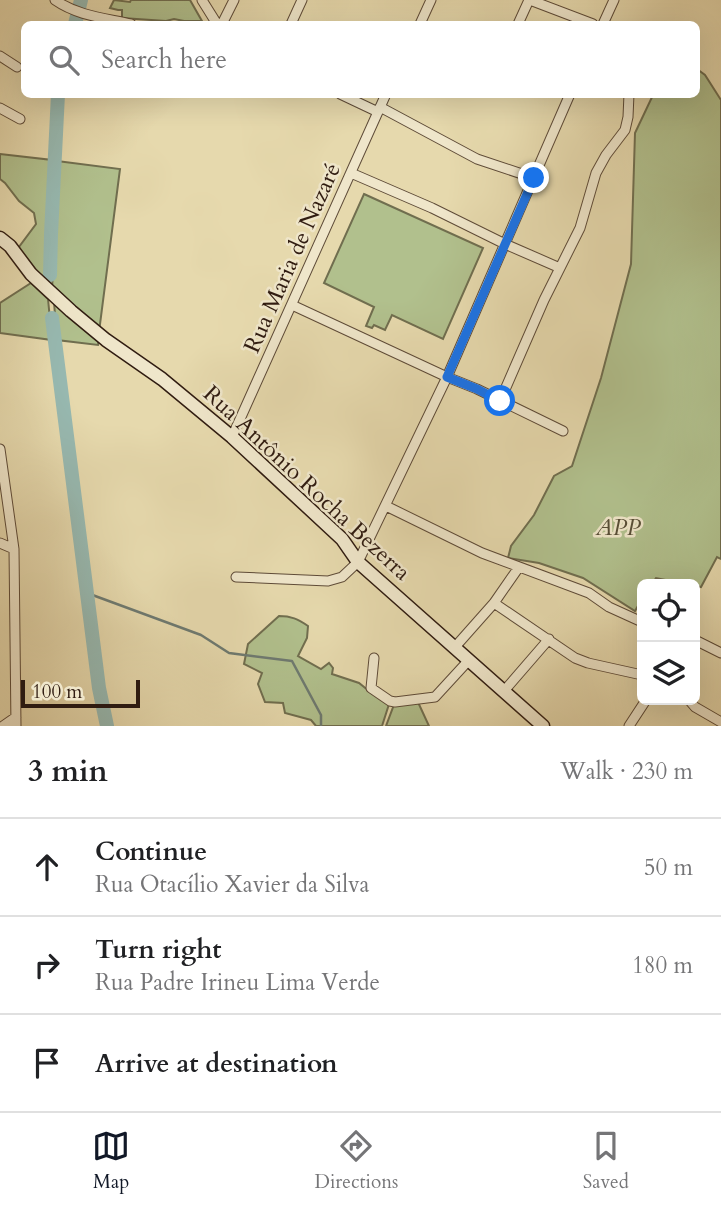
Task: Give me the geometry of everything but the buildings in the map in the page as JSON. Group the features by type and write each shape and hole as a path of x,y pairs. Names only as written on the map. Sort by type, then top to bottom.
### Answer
{"street":[{"path":"55,0 70,9 116,21"},
{"path":"202,0 217,21"},
{"path":"221,21 234,0"},
{"path":"292,21 302,0"},
{"path":"421,21 431,0"},
{"path":"520,21 530,0 585,21"},
{"path":"604,21 614,0"},
{"path":"0,56 17,67"},
{"path":"350,98 477,159 534,178"},
{"name":"Rua Maria de Nazaré","path":"232,437 384,98"},
{"path":"236,577 328,581 342,577 358,562 447,377 568,98"},
{"path":"500,401 544,300 580,228 596,173 625,130 629,98"},
{"path":"0,108 20,119"},
{"path":"351,173 560,268"},
{"name":"Rua Antônio Rocha Bezerra","path":"5,242 31,274 71,311 106,340 162,379 232,437 342,539 358,562 543,726"},
{"path":"292,304 563,431"},
{"path":"0,449 14,549 16,721 2,726"},
{"path":"386,506 482,553 589,593 609,607 637,620"},
{"path":"0,543 14,549"},
{"path":"455,646 494,603 519,567"},
{"path":"494,603 575,658 637,674"},
{"path":"504,691 549,639"},
{"path":"699,642 721,653"},
{"path":"374,658 371,688 395,702 435,697 469,660"},
{"path":"629,726 643,705"},
{"path":"693,705 721,722"}],"green space":[{"path":"114,0 190,0 202,21 122,18 122,10 110,8"},
{"name":"APP","path":"700,71 721,100 721,559 717,557 701,587 700,579 637,579 635,611 583,578 539,563 508,558 511,546 534,515 554,476 572,466 601,378 631,264 635,133 652,98 700,98"},
{"path":"0,154 52,160 49,288 16,251 36,224 34,213 19,201 0,179"},
{"path":"57,161 120,169 99,332 52,292"},
{"path":"364,194 483,248 443,339 392,315 385,330 374,325 372,328 366,326 374,307 324,283"},
{"path":"31,283 48,299 52,340 0,333 0,303"},
{"path":"54,302 99,337 98,345 57,340"},
{"path":"279,616 294,618 308,626 307,638 298,656 321,669 329,663 333,668 332,674 359,683 390,701 382,726 316,726 311,720 285,713 283,703 265,702 258,684 262,673 244,664 248,644"},
{"path":"417,700 429,726 386,726 395,702"}],"waterway":[{"path":"76,21 81,0"},
{"path":"50,275 58,98"},
{"path":"52,318 99,688 107,726"},
{"path":"87,593 201,635 229,653 292,661 321,715 321,726"}],"route":[{"path":"500,401 447,377 534,178"}]}
